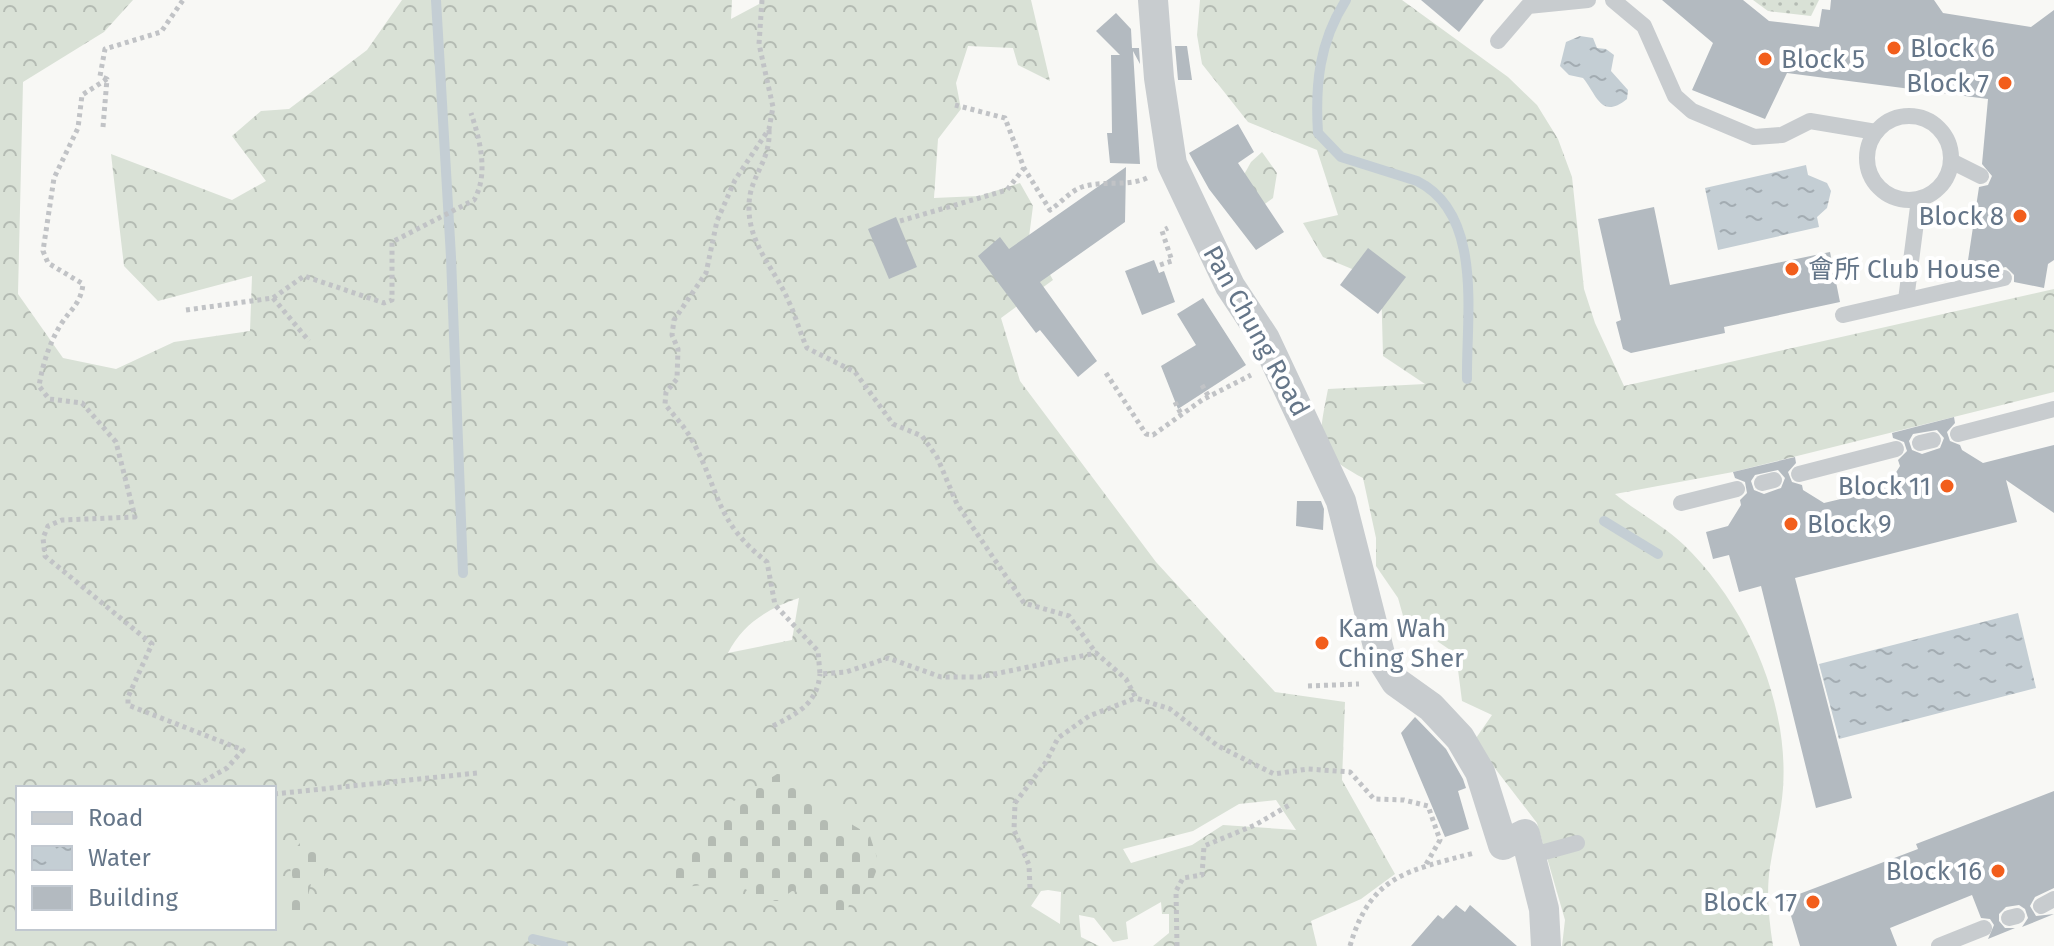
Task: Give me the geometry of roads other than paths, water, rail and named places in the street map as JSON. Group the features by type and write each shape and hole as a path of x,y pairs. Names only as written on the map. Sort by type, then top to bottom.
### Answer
{"street":[{"name":"Pan Chung Road","path":"1153,0 1159,78 1172,164 1230,286 1265,339 1341,501 1388,670 1431,707 1460,738 1480,772 1489,804 1516,851"},
{"path":"1516,851 1544,909 1546,946"}],"lane":[{"path":"1498,41 1528,6 1588,0"},
{"path":"1613,0 1644,26 1675,96 1692,111 1754,137 1782,135 1810,121 1876,132"},
{"path":"1902,117 1931,122 1942,133 1951,161 1946,179 1934,192 1919,199 1893,197 1873,180 1867,163 1869,146 1876,132 1902,117"},
{"path":"1951,161 1981,176"},
{"path":"1906,300 1919,199"},
{"path":"1843,315 2004,278"},
{"path":"1958,434 2054,409"},
{"path":"1799,474 1896,449"},
{"path":"1681,503 1737,489"},
{"path":"1516,851 1577,843"},
{"path":"1939,946 1984,928"}],"water":[{"path":"1580,36 1593,38 1597,48 1606,49 1614,55 1611,71 1628,90 1627,99 1618,105 1611,107 1600,103 1583,78 1569,75 1560,66 1566,42"},
{"path":"1806,165 1808,175 1827,183 1831,191 1827,208 1817,217 1819,227 1718,250 1705,188"},
{"path":"2018,613 2036,688 1839,739 1819,664"}],"waterway":[{"path":"436,0 451,257 463,573"},
{"path":"1346,0 1324,48 1318,81 1318,133 1341,157 1417,181 1438,196 1453,217 1467,269 1467,379"},
{"path":"1604,521 1658,554"},
{"path":"533,939 563,946"}],"place":[{"name":"Block 6","path":"1894,48"},
{"name":"Block 5","path":"1765,59"},
{"name":"Block 7","path":"2005,83"},
{"name":"Block 8","path":"2020,216"},
{"name":"會所 Club House","path":"1792,269"},
{"name":"Block 11","path":"1947,486"},
{"name":"Block 9","path":"1791,524"},
{"name":"Kam Wah Ching Sher","path":"1322,643"},
{"name":"Block 16","path":"1998,871"},
{"name":"Block 17","path":"1813,902"}]}
